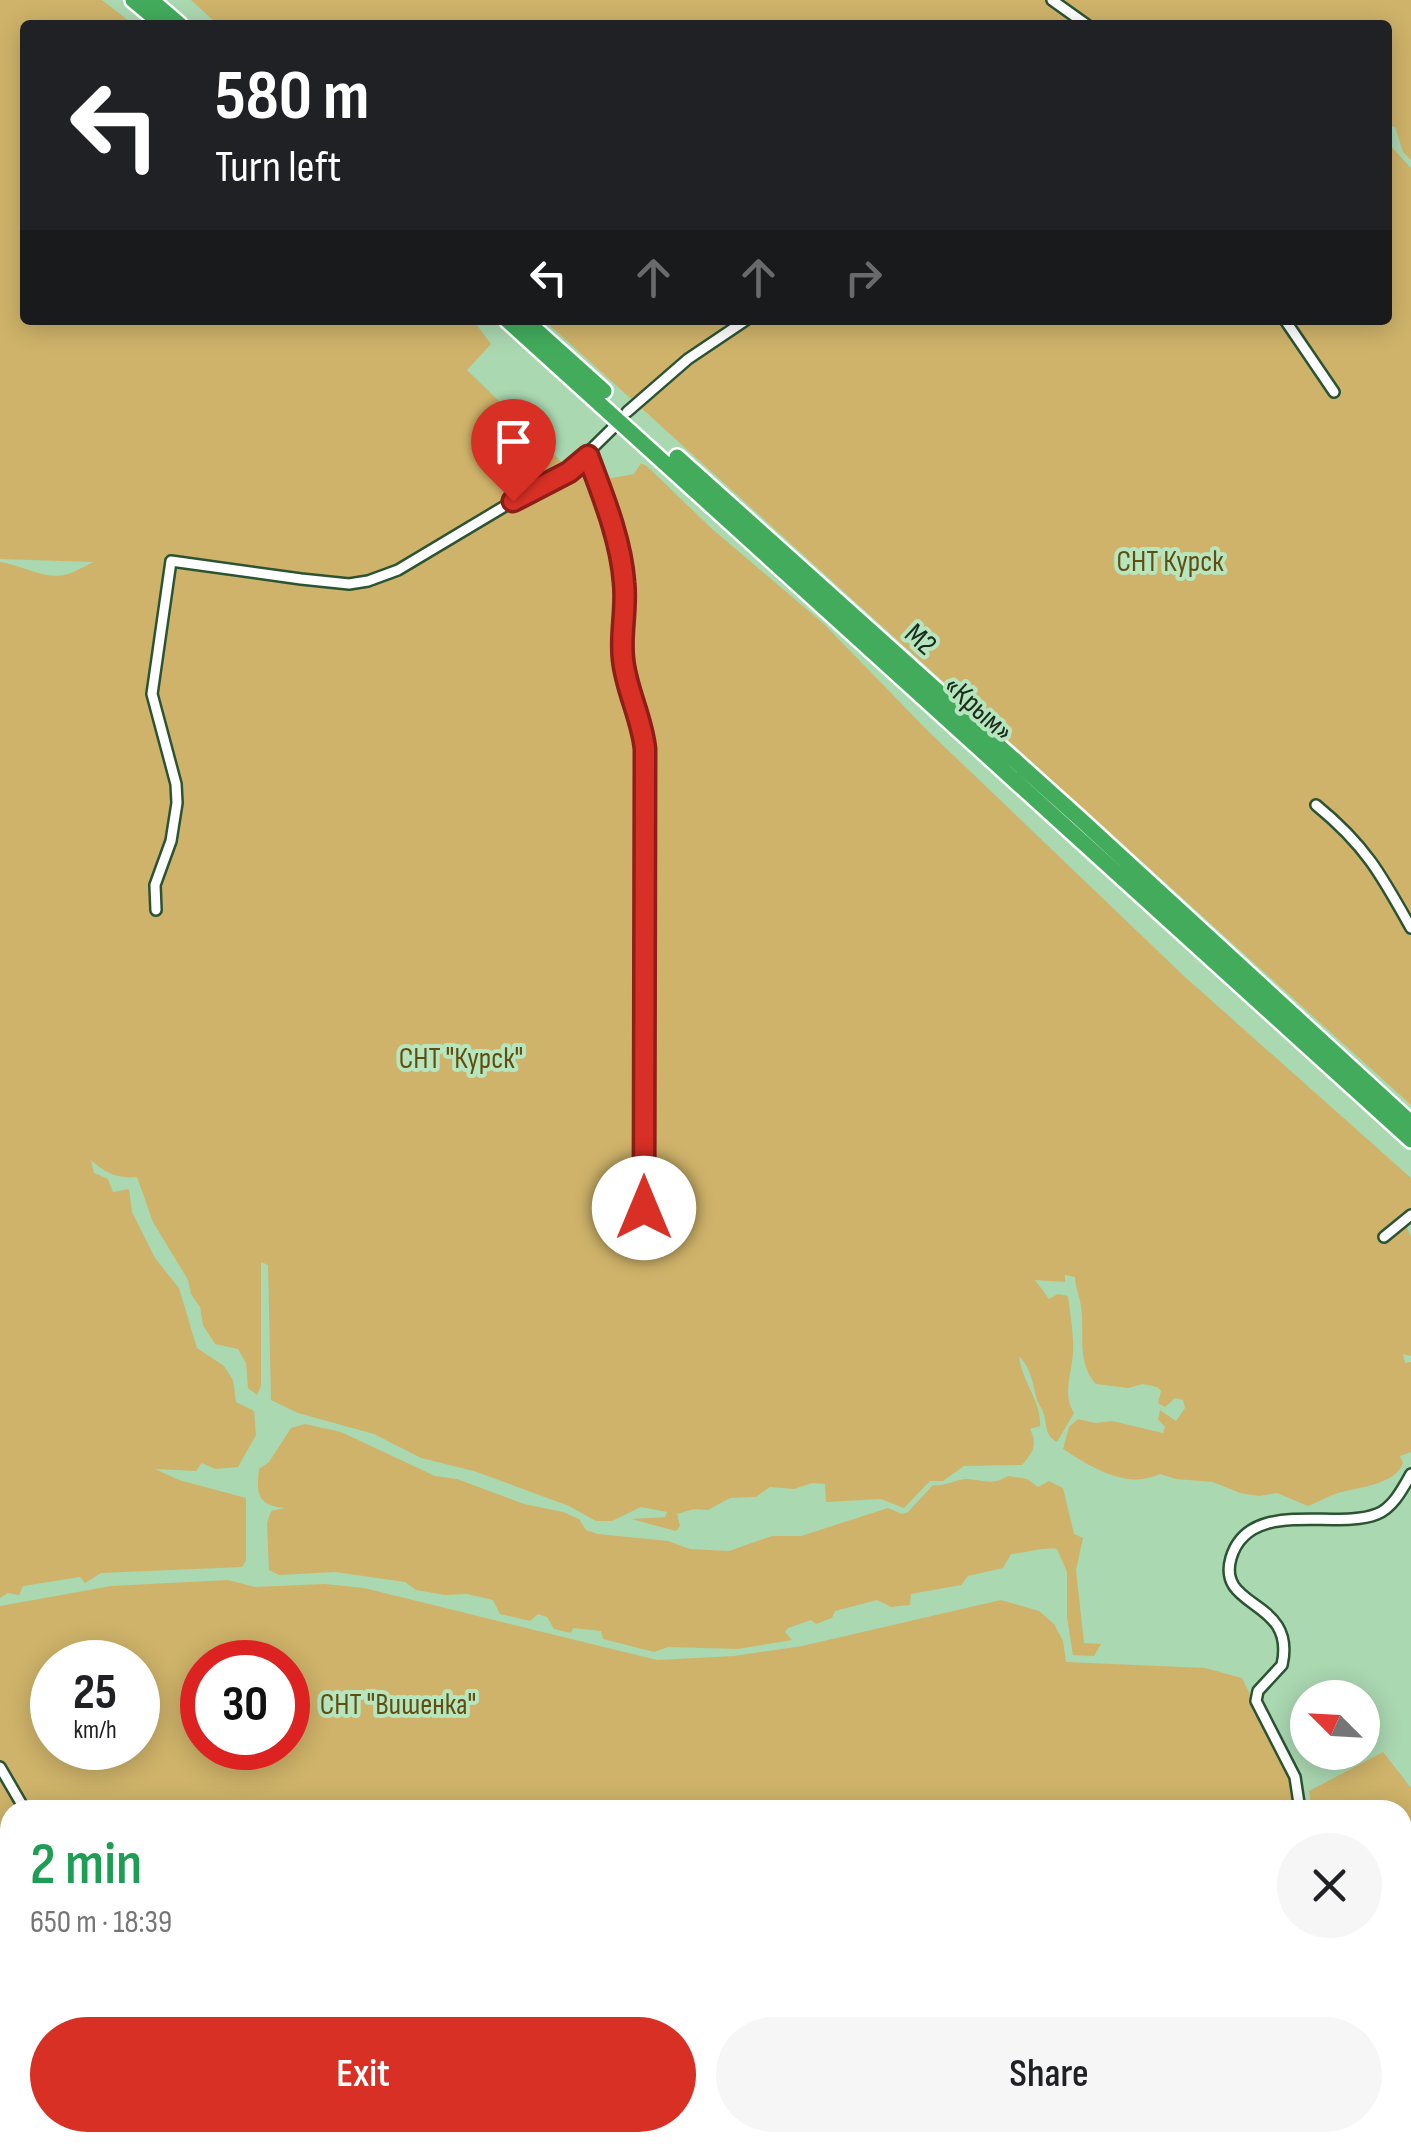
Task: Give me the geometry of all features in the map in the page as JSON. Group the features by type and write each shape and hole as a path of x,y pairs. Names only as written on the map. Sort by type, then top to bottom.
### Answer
{"highway":[{"path":"133,0 156,20"},
{"path":"151,0 174,20"},
{"name":"«Крым»","path":"514,325 624,416 1411,1140"},
{"name":"М2","path":"530,325 624,416 1079,818 1411,1123"}],"street":[{"path":"1052,0 1079,20"},
{"path":"156,910 155,885 171,841 177,803 176,784 152,694 171,562 349,584 398,570 569,472 688,359 739,325"},
{"path":"1287,325 1334,392"},
{"path":"588,456 617,542 624,576 623,658 645,749 644,1208"},
{"path":"1316,805 1343,826 1368,855 1411,928"},
{"path":"1384,1237 1411,1215"},
{"path":"1298,1800 1295,1777 1256,1701 1258,1692 1282,1665 1283,1639 1273,1618 1236,1592 1230,1575 1231,1558 1242,1538 1263,1526 1286,1520 1380,1514 1397,1497 1411,1474"},
{"path":"0,1767 19,1800"}],"green space":[{"name":"СНТ \"Курск\"","path":"0,0 102,0 128,20 20,20 20,325 477,325 491,344 467,370 572,472 587,463 600,480 634,474 641,463 648,467 711,528 824,624 927,730 1185,977 1411,1178 1411,1219 1405,1223 1411,1237 1411,1356 1403,1354 1405,1363 1411,1362 1411,1452 1400,1456 1403,1463 1399,1470 1384,1481 1308,1506 1277,1493 1240,1493 1213,1482 1160,1474 1122,1478 1085,1463 1063,1449 1069,1427 1078,1419 1112,1421 1163,1433 1165,1427 1158,1419 1160,1410 1176,1421 1185,1408 1183,1400 1175,1398 1165,1407 1158,1403 1161,1391 1157,1387 1096,1384 1084,1357 1075,1277 1065,1275 1065,1282 1035,1280 1049,1299 1058,1294 1068,1296 1073,1345 1068,1391 1074,1413 1057,1442 1048,1433 1029,1371 1019,1356 1040,1417 1040,1426 1030,1429 1033,1448 1022,1465 964,1466 943,1481 930,1481 904,1508 881,1499 826,1502 825,1484 812,1483 794,1489 770,1487 756,1497 730,1498 708,1510 677,1514 680,1526 676,1531 631,1519 665,1517 667,1512 641,1507 612,1521 596,1521 569,1506 477,1472 421,1458 374,1434 298,1413 271,1400 268,1265 261,1262 261,1386 257,1395 248,1388 246,1363 238,1349 215,1344 203,1325 188,1280 153,1222 137,1177 112,1174 91,1160 94,1173 108,1179 113,1192 129,1189 132,1212 155,1258 179,1288 197,1348 224,1366 233,1380 236,1402 254,1411 256,1435 238,1467 215,1469 202,1463 196,1471 155,1469 179,1480 246,1498 246,1561 242,1567 101,1573 85,1583 80,1577 23,1586 19,1595 8,1593 0,1598 0,562 56,576 94,562 0,559"},
{"path":"191,0 1049,0 1076,20 213,20"},
{"path":"1057,0 1411,0 1411,160 1403,152 1392,126 1392,20 1084,20"},
{"name":"СНТ Курск","path":"1392,147 1411,168 1411,1105 550,325 1392,325"},
{"path":"305,1424 341,1432 435,1476 457,1479 524,1504 563,1512 598,1534 668,1541 690,1549 729,1551 772,1536 801,1536 888,1508 902,1514 933,1485 963,1479 992,1482 1008,1476 1027,1479 1038,1487 1049,1481 1063,1488 1074,1534 1083,1538 1076,1570 1084,1643 1101,1644 1094,1656 1073,1655 1067,1617 1067,1572 1057,1549 1011,1554 1003,1568 968,1576 961,1585 911,1594 910,1605 891,1607 877,1600 835,1611 832,1618 816,1624 811,1620 788,1628 785,1632 792,1640 738,1649 668,1647 654,1652 603,1639 601,1631 573,1628 571,1633 554,1629 547,1617 538,1614 530,1621 500,1614 493,1600 467,1594 445,1595 416,1590 405,1582 335,1572 279,1575 269,1570 267,1523 271,1511 285,1508 261,1498 259,1469 269,1462 291,1428"},
{"name":"СНТ \"Вишенка\"","path":"228,1580 255,1587 324,1584 364,1588 657,1660 734,1656 802,1646 1001,1600 1039,1611 1054,1624 1063,1641 1066,1662 1205,1668 1242,1678 1292,1779 1295,1800 0,1800 0,1606 111,1586"},
{"path":"1383,1752 1411,1788 1411,1800 1310,1800 1309,1791 1349,1770 1380,1770"}],"route":[{"path":"513,501 569,472 588,456 617,542 624,576 623,658 645,749 644,1208"}]}
